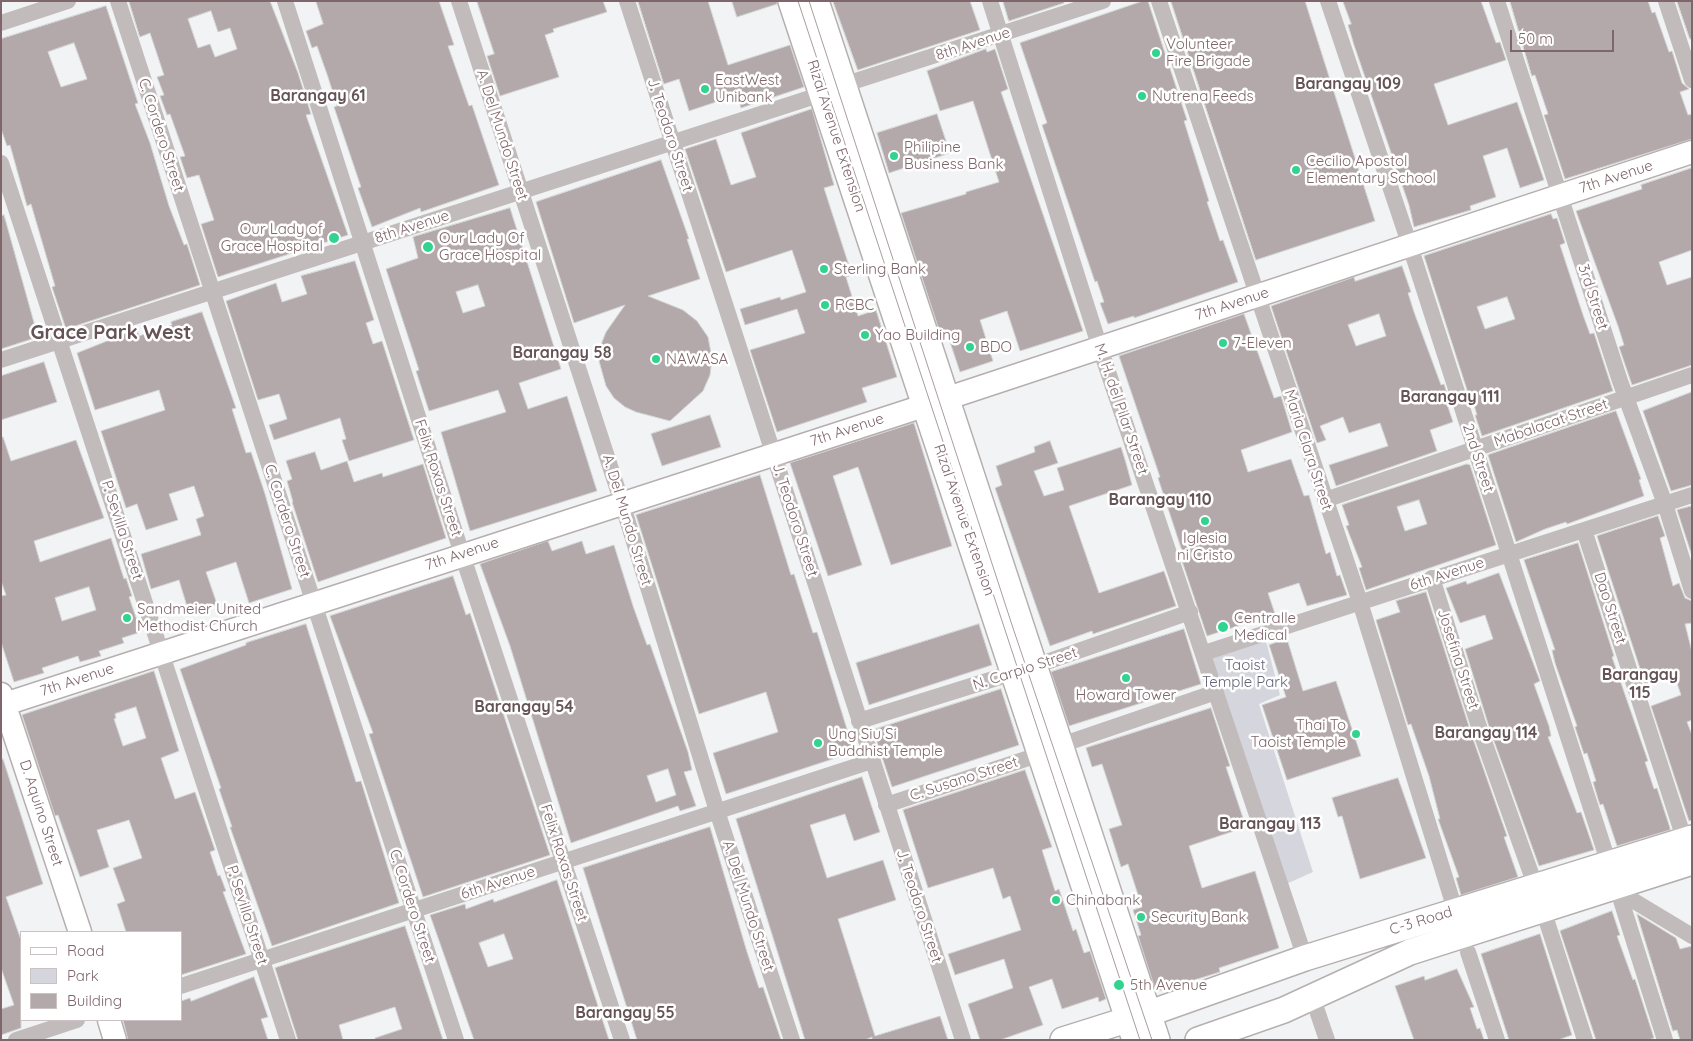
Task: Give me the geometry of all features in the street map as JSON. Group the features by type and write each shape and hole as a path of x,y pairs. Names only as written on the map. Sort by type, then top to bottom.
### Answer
{"main road":[{"name":"Rizal Avenue Extension","path":"792,1 833,89 1051,749 1157,1040"},
{"name":"Rizal Avenue Extension","path":"816,1 833,89"},
{"name":"Rizal Avenue Extension","path":"1051,749 1135,1040"},
{"name":"C-3 Road","path":"1153,1012 1305,958 1687,834"},
{"name":"C-3 Road","path":"1198,1040 1284,1010 1410,952 1692,862"},
{"path":"1063,1040 1117,1023"}],"street":[{"path":"1,23 68,1"},
{"name":"C. Cordero Street","path":"118,1 456,1040"},
{"name":"Felix Roxas Street","path":"285,1 462,554 622,1040"},
{"name":"A. Del Mundo Street","path":"459,1 622,502 717,811 792,1040"},
{"name":"J. Teodoro Street","path":"627,1 774,454 858,721 963,1040"},
{"name":"M. H. del Pilar Street","path":"990,1 1100,348 1305,958"},
{"name":"8th Avenue","path":"1,360 1103,1"},
{"name":"Maria Clara Street","path":"1159,1 1360,602 1452,900"},
{"name":"2nd Street","path":"1328,1 1410,246 1607,858"},
{"name":"3rd Street","path":"1497,1 1559,196 1692,591"},
{"path":"1666,1 1692,80"},
{"name":"7th Avenue","path":"2,701 162,652 935,402 1692,152"},
{"name":"P. Sevilla Street","path":"1,163 288,1040"},
{"name":"Mabalacat Street","path":"1325,500 1692,375"},
{"name":"6th Avenue","path":"1204,653 1432,578 1692,496"},
{"name":"Dao Street","path":"1584,530 1687,834"},
{"name":"Josefina Street","path":"1432,578 1481,733 1534,882"},
{"name":"N. Carpio Street","path":"858,721 1025,670 1190,612"},
{"name":"C. Susano Street","path":"886,805 1216,692"},
{"name":"D. Aquino Street","path":"2,701 80,931"},
{"name":"6th Avenue","path":"182,986 872,761"},
{"path":"1665,1040 1621,900 1634,901 1692,936"},
{"path":"1547,922 1585,1040"},
{"path":"1468,952 1497,1040"},
{"path":"1312,996 1327,1040"},
{"path":"16,1040 74,1021"},
{"path":"109,1021 115,1040"}],"green space":[{"name":"Taoist Temple Park","path":"1265,637 1280,695 1259,704 1313,872 1284,885 1210,655"}],"building":[{"path":"129,1 270,1 298,73 311,114 306,115 348,235 218,277 201,224 214,220 199,175 187,178 180,157 185,156 170,114 167,115 160,96 164,95 157,77 164,75 150,33 140,37","holes":["211,11 218,32 230,28 237,49 215,57 210,44 198,48 188,19"]},
{"path":"316,1 439,1 454,45 448,46 469,106 472,105 499,185 421,212 420,208 372,227 358,188 361,187 334,107 337,106 328,77 317,46 312,48 306,31 323,24"},
{"path":"477,1 603,1 607,12 553,29 554,32 545,35 559,77 500,96 487,56 494,54"},
{"path":"638,1 708,1 728,65 790,45 804,87 741,108 737,95 689,111 679,79 664,84"},
{"path":"732,1 777,1 777,4 737,17"},
{"path":"833,1 970,1 980,30 858,70"},
{"path":"1003,1 1064,1 1064,3 1009,21"},
{"path":"1143,1 1148,1 1187,120 1184,121 1209,201 1207,202 1220,241 1223,240 1238,282 1134,318 1134,316 1108,324 1100,303 1104,302 1097,281 1095,282 1042,125 1047,123 1020,43"},
{"name":"Cecilio Apostol Elementary School","path":"1171,1 1305,1 1375,221 1256,260"},
{"path":"1343,1 1481,1 1496,43 1500,42 1506,60 1434,84 1448,125 1517,102 1544,180 1520,188 1507,148 1483,156 1496,197 1470,206 1471,210 1414,227 1409,205 1354,45 1348,25 1351,24"},
{"path":"1510,1 1648,1 1652,13 1655,12 1669,52 1672,51 1682,83 1689,89 1680,92 1688,115 1692,114 1692,139 1565,179 1544,115 1548,114 1535,75 1532,76"},
{"path":"1677,1 1692,1 1692,39 1690,39"},
{"path":"106,6 138,103 135,104 150,143 169,206 184,245 187,244 200,285 66,329 52,287 55,286 31,204 27,206 10,145 7,146 1,129 1,39","holes":["74,43 87,79 61,87 48,52"]},
{"path":"986,49 987,52 995,49 1008,89 1001,92 1083,331 1020,351 1007,311 980,320 993,361 960,372 946,330 940,333 901,213 999,182 973,101 940,111 927,71"},
{"path":"812,109 834,185 824,188 852,275 846,277 858,316 876,310 897,377 862,388 867,402 777,432 750,350 805,333 797,309 745,325 740,309 780,297 781,300 806,292 792,250 726,272 685,149 716,139 731,185 756,177 741,133"},
{"path":"937,114 950,153 889,173 877,133"},
{"path":"661,160 689,239 687,239 700,279 648,296 683,310 697,321 708,337 712,358 710,375 703,391 670,421 636,412 625,407 614,398 606,386 599,361 602,342 606,332 625,305 574,323 536,202"},
{"path":"1692,168 1692,250 1659,262 1667,285 1692,277 1692,365 1632,385 1619,347 1624,345 1618,326 1576,211 1642,189 1641,185"},
{"path":"510,208 561,369 519,383 528,409 567,396 597,491 470,531 441,432 506,412 498,390 429,411 416,371 419,370 386,269 418,258 413,237","holes":["478,285 485,306 463,313 456,292"]},
{"path":"1551,214 1553,219 1557,218 1565,243 1560,245 1583,315 1590,334 1594,333 1613,391 1482,436 1470,392 1468,393 1424,256","holes":["1507,297 1515,319 1485,329 1477,307"]},
{"path":"4,215 38,337 1,349 1,216"},
{"path":"355,261 374,320 366,323 373,344 382,341 414,440 349,461 342,440 346,439 340,418 274,440 269,425 287,419 279,394 258,400 226,301 276,283 282,302 307,294 301,276"},
{"path":"1402,266 1411,292 1408,293 1414,312 1441,385 1444,384 1449,400 1446,401 1453,422 1430,430 1437,451 1336,486 1329,465 1388,446 1380,423 1349,433 1343,417 1320,426 1326,440 1317,443 1271,306 1354,277 1355,281","holes":["1379,314 1386,336 1356,346 1348,325"]},
{"path":"202,312 236,408 232,409 246,453 251,452 265,494 292,589 249,603 236,562 206,572 217,604 189,613 179,580 151,589 141,554 201,535 196,519 204,516 194,486 169,494 178,520 146,530 137,504 126,508 101,431 165,410 159,390 95,410 77,353 137,329 139,336 172,325 171,322"},
{"path":"1244,314 1274,398 1281,396 1292,432 1241,450 1248,472 1291,459 1304,496 1309,495 1326,554 1330,552 1337,576 1340,575 1347,595 1307,606 1299,583 1268,593 1275,614 1207,636 1180,555 1183,554 1158,478 1160,477 1119,356"},
{"path":"44,362 57,402 1,420 1,376"},
{"path":"1692,392 1692,485 1671,491 1643,411"},
{"path":"1616,411 1641,479 1639,480 1644,496 1567,524 1566,522 1545,529 1516,542 1488,455"},
{"path":"710,415 721,447 662,466 651,434"},
{"path":"914,423 952,546 891,565 858,467 833,476 862,565 828,576 790,463"},
{"path":"1,437 3,437 11,461 76,440 104,518 34,541 40,562 111,538 124,579 126,578 132,596 129,597 141,632 122,638 124,643 99,651 101,656 80,662 78,656 42,668 44,673 14,682 1,642 1,596 6,595 1,581","holes":["89,587 96,610 62,621 55,598"]},
{"path":"1050,441 1058,463 1034,471 1044,496 1064,490 1057,468 1121,447 1132,485 1069,506 1099,593 1164,571 1176,606 1093,634 1092,631 1050,646 995,488 1002,485 996,466 1035,452 1034,447"},
{"path":"315,452 321,470 347,461 354,482 382,473 383,477 423,464 446,538 318,582 292,502 287,481 292,479 286,461"},
{"path":"1467,464 1470,465 1496,545 1366,590 1359,568 1362,567 1346,526 1349,525 1342,505","holes":["1419,500 1427,524 1405,531 1397,507"]},
{"path":"760,475 791,575 794,574 813,633 817,632 854,752 726,794 713,753 778,732 766,692 699,714 636,515"},
{"path":"1692,506 1692,556 1677,510"},
{"path":"1658,516 1665,536 1660,538 1673,586 1679,583 1685,598 1692,601 1692,623 1685,624 1692,652 1692,720 1687,722 1692,735 1692,820 1689,821 1651,706 1681,695 1674,674 1645,684 1597,536"},
{"path":"548,541 552,551 582,541 586,554 614,545 633,606 647,645 650,644 688,752 692,770 684,772 696,806 680,811 678,806 571,843 510,646 480,564","holes":["668,769 676,795 656,802 647,776"]},
{"path":"1578,543 1614,656 1612,657 1648,761 1645,762 1654,789 1657,788 1670,828 1670,830 1617,846 1603,804 1600,805 1598,799 1593,782 1596,781 1587,753 1584,754 1575,727 1577,726 1555,663 1552,650 1555,650 1524,560"},
{"path":"1499,573 1540,681 1534,684 1549,726 1551,736 1548,737 1577,813 1581,812 1594,850 1539,866 1490,730 1465,649 1493,639 1485,615 1460,623 1446,588 1466,581 1467,584"},
{"path":"453,576 466,615 470,613 550,855 423,897 369,734 373,733 330,616"},
{"path":"1426,592 1472,736 1507,836 1504,837 1518,877 1461,895 1456,878 1459,877 1438,819 1440,819 1429,776 1411,724 1408,725 1376,620 1400,612 1396,601"},
{"path":"306,624 356,782 361,781 399,903 272,946 230,827 232,827 219,789 221,788 180,669 246,645 246,643"},
{"path":"979,624 992,665 869,705 856,663"},
{"name":"Howard Tower","path":"1184,629 1201,684 1069,726 1051,672"},
{"path":"1287,639 1303,691 1336,681 1361,756 1287,780 1262,705 1286,697 1269,645"},
{"path":"154,671 179,751 161,758 175,799 195,792 215,850 210,852 218,876 220,875 226,891 223,892 246,954 182,975 182,931 126,931 117,904 125,901 113,868 142,858 129,820 97,830 109,867 80,877 58,815 55,816 22,715","holes":["136,707 146,738 123,746 114,719 116,718 115,714"]},
{"path":"1001,689 1019,745 892,787 873,730"},
{"path":"1211,708 1230,766 1226,767 1246,827 1189,846 1202,888 1255,871 1279,948 1219,968 1220,972 1156,992 1138,936 1141,935 1133,910 1142,907 1128,864 1121,867 1109,829 1122,825 1102,764 1092,767 1086,748"},
{"path":"3,759 43,884 6,897 20,937 21,1028 1,1035 1,1009 14,1005 1,968 1,760"},
{"path":"1025,770 1052,847 1042,850 1055,891 1059,889 1073,931 1076,929 1084,953 1090,951 1106,999 1099,1002 1098,997 1062,1009 1052,979 1029,987 1043,1025 1000,1040 980,1040 968,1004 1013,988 1004,959 955,975 948,954 1021,930 1010,896 1003,899 993,868 928,888 903,810"},
{"path":"862,777 880,832 854,841 845,814 810,825 827,878 883,860 896,900 838,919 875,1036 940,1016 948,1040 872,1040 872,1037 865,1040 805,1040 736,819"},
{"path":"1398,778 1426,858 1360,879 1342,816 1338,817 1332,798"},
{"path":"710,827 759,988 763,987 781,1040 637,1040 583,868"},
{"path":"557,880 609,1040 474,1040 430,915 465,904 466,909 493,899 494,902","holes":["504,934 513,959 488,967 479,943"]},
{"path":"1612,911 1620,935 1617,936 1633,980 1635,979 1654,1038 1649,1040 1596,1040 1560,931"},
{"path":"1637,914 1676,938 1680,949 1692,946 1692,1040 1680,1040 1677,1030 1673,1031"},
{"path":"405,926 443,1040 375,1040 375,1038 402,1029 395,1007 339,1025 343,1040 298,1040 275,968"},
{"path":"1540,934 1572,1035 1558,1040 1509,1040 1481,954"},
{"path":"1457,969 1474,1007 1470,1008 1477,1029 1480,1028 1484,1040 1414,1040 1395,986 1424,976 1425,980"},
{"path":"254,977 268,1017 261,1019 268,1040 128,1040 123,1021 182,1021 182,1001 190,998 191,1001"}],"tram line":[{"path":"798,1 1140,1040"},
{"path":"809,1 1012,625 1152,1040"}],"place":[{"name":"Volunteer Fire Brigade","path":"1156,53"},
{"name":"EastWest Unibank","path":"705,89"},
{"name":"Nutrena Feeds","path":"1142,96"},
{"name":"Philipine Business Bank","path":"894,156"},
{"name":"Cecilio Apostol Elementary School","path":"1296,170"},
{"name":"Our Lady of Grace Hospital","path":"334,238"},
{"name":"Our Lady Of Grace Hospital","path":"428,247"},
{"name":"Sterling Bank","path":"824,269"},
{"name":"RCBC","path":"825,305"},
{"name":"Yao Building","path":"865,335"},
{"name":"7-Eleven","path":"1223,343"},
{"name":"BDO","path":"970,347"},
{"name":"NAWASA","path":"656,359"},
{"name":"Iglesia ni Cristo","path":"1205,521"},
{"name":"Sandmeier United Methodist Church","path":"127,618"},
{"name":"Centralle Medical","path":"1223,627"},
{"name":"Howard Tower","path":"1126,678"},
{"name":"Thai To Taoist Temple","path":"1356,734"},
{"name":"Ung Siu Si Buddhist Temple","path":"818,743"},
{"name":"Chinabank","path":"1056,900"},
{"name":"Security Bank","path":"1141,917"},
{"name":"5th Avenue","path":"1119,985"}],"district":[{"name":"Barangay 109","path":"1348,84"},
{"name":"Barangay 61","path":"318,96"},
{"name":"Grace Park West","path":"111,333"},
{"name":"Barangay 58","path":"562,353"},
{"name":"Barangay 111","path":"1450,397"},
{"name":"Barangay 110","path":"1160,500"},
{"name":"Barangay 115","path":"1640,684"},
{"name":"Barangay 54","path":"524,707"},
{"name":"Barangay 114","path":"1486,733"},
{"name":"Barangay 113","path":"1270,824"},
{"name":"Barangay 55","path":"625,1013"}]}
